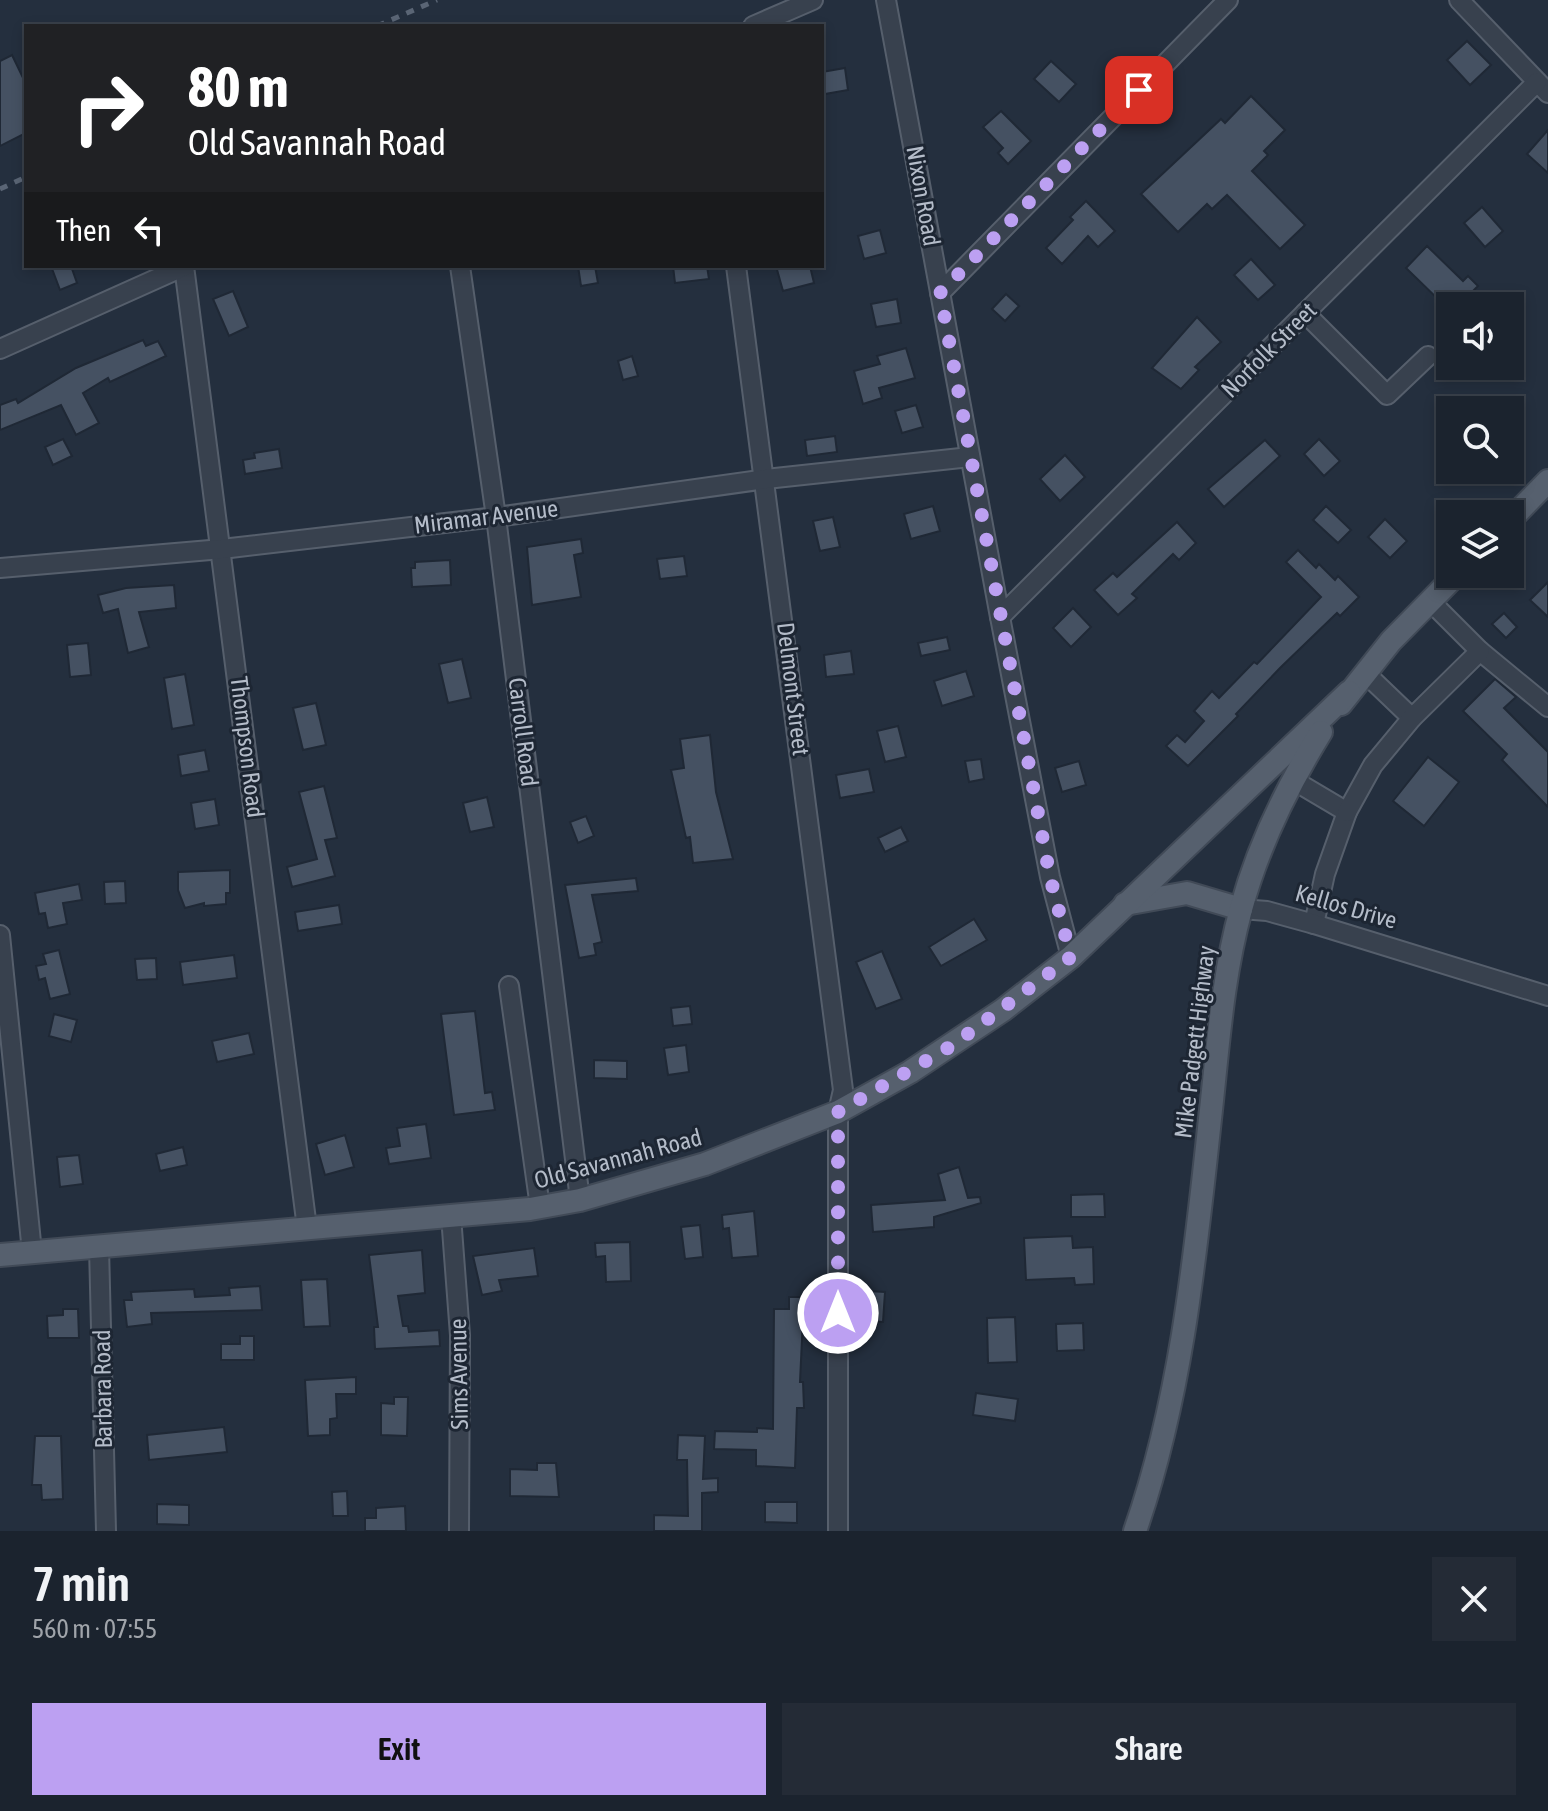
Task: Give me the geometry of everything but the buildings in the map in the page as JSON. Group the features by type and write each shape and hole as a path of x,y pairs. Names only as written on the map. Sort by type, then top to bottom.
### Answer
{"main road":[{"path":"1524,506 1548,481"},
{"name":"Mike Padgett Highway","path":"1135,1531 1182,1348 1203,1189 1222,993 1255,863 1293,780 1349,692 1443,588"},
{"name":"Old Savannah Road","path":"0,1255 540,1207 580,1200 705,1164 838,1112 953,1045 1071,957 1349,692"},
{"name":"Kellos Drive","path":"1125,904 1187,893 1241,909"}],"street":[{"path":"758,24 813,0"},
{"name":"Nixon Road","path":"886,0 1050,877 1071,957"},
{"path":"940,293 1228,0"},
{"path":"1459,0 1542,88"},
{"name":"Norfolk Street","path":"1000,617 1305,313 1542,88"},
{"path":"0,349 180,268"},
{"name":"Thompson Road","path":"184,268 307,1228"},
{"name":"Carroll Road","path":"460,268 496,517 580,1200"},
{"name":"Delmont Street","path":"736,268 843,1090 838,1112 838,1531"},
{"path":"1305,313 1387,395 1428,356"},
{"name":"Miramar Avenue","path":"0,568 222,549 496,517 766,479 970,457"},
{"path":"1430,601 1480,651 1548,707"},
{"path":"1314,924 1325,874 1347,812 1373,765 1412,718 1480,651"},
{"path":"1365,673 1412,718"},
{"path":"1293,780 1347,812"},
{"name":"Kellos Drive","path":"1241,909 1267,911 1314,924 1548,996"},
{"path":"0,935 32,1252"},
{"path":"509,986 540,1207"},
{"name":"Sims Avenue","path":"451,1216 460,1335 459,1531"},
{"name":"Barbara Road","path":"99,1247 106,1531"}],"railway":[{"path":"382,24 437,0"},
{"path":"0,189 24,178"}],"route":[{"path":"838,1313 838,1112 953,1045 1071,957 1050,877 940,293 1139,90"}]}
